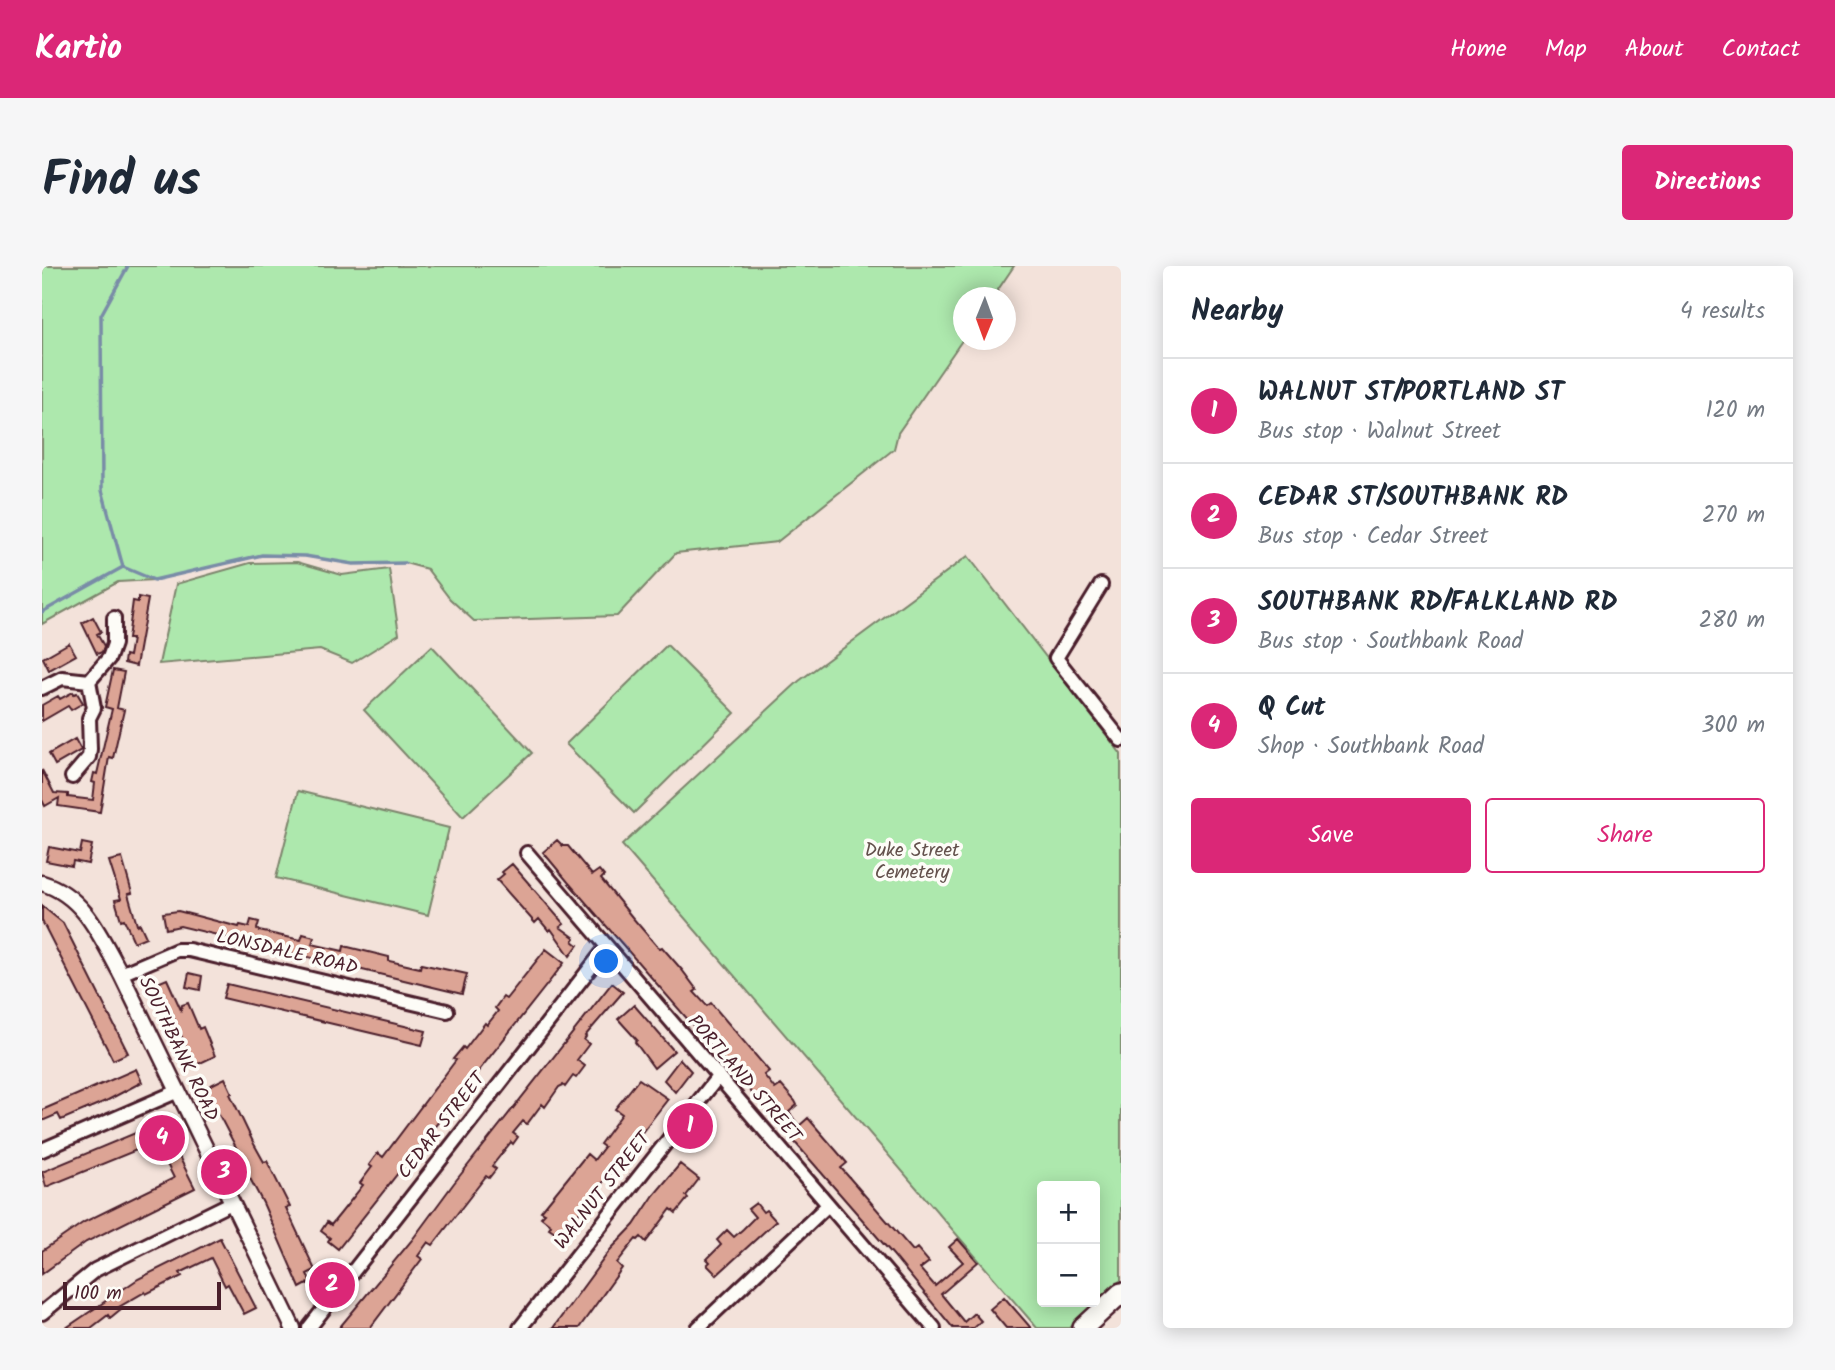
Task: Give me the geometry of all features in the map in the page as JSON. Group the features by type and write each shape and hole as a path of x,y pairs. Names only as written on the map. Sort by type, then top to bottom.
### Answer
{"main road":[{"path":"1083,1328 1121,1293"}],"street":[{"path":"1101,585 1056,659 1121,740"},
{"path":"89,681 109,658 114,644 114,618"},
{"path":"42,688 62,678 89,681"},
{"path":"72,777 89,757 89,718 94,708 89,681"},
{"name":"PORTLAND STREET","path":"527,853 717,1078 934,1328"},
{"name":"SOUTHBANK ROAD","path":"42,883 69,896 80,905 121,975 293,1328"},
{"name":"CEDAR STREET","path":"309,1328 606,948"},
{"name":"LONSDALE ROAD","path":"121,975 177,950 188,950 447,1012"},
{"name":"WALNUT STREET","path":"520,1328 717,1078"},
{"path":"42,1150 176,1092"},
{"path":"42,1313 96,1270 230,1203"},
{"path":"698,1328 827,1206"}],"green space":[{"path":"42,266 1014,266 1000,287 953,287 953,350 955,350 898,433 894,449 777,542 676,553 617,616 474,621 450,599 427,569 405,563 353,564 305,556 262,555 154,580 118,582 42,624"},
{"name":"Duke Street Cemetery","path":"968,556 1121,754 1121,1280 1100,1300 1100,1181 1037,1181 1037,1307 1092,1307 1070,1328 1037,1328 622,845 799,681"},
{"path":"297,562 342,575 389,569 399,634 352,663 320,650 159,664 176,584 250,563"},
{"path":"667,645 735,713 634,813 566,744"},
{"path":"432,646 532,753 463,817 364,710"},
{"path":"298,791 449,828 428,915 276,878"}],"building":[{"path":"138,597 148,599 136,666 124,663 125,655 129,656 132,639 128,639 133,601 138,602"},
{"path":"93,617 101,632 97,634 104,646 102,652 97,654 82,623"},
{"path":"69,643 76,655 49,670 43,658"},
{"path":"113,670 124,672 117,708 124,710 113,758 109,757 100,812 58,806 59,798 45,806 42,800 42,770 54,793 93,800 95,783 92,782 94,773 97,774 112,709 105,707"},
{"path":"73,692 77,693 83,703 71,710 68,706 42,721 42,705 58,696 60,699"},
{"path":"75,739 81,750 55,765 49,754"},
{"path":"557,840 563,846 568,846 592,875 599,870 604,876 601,879 632,917 682,970 697,990 694,992 707,1006 711,1003 769,1071 764,1075 775,1089 781,1085 795,1101 797,1105 789,1112 799,1126 808,1118 847,1163 841,1168 913,1251 917,1248 929,1262 920,1269 935,1286 963,1262 949,1247 958,1239 978,1262 941,1294 964,1322 974,1313 981,1321 973,1328 953,1328 894,1256 568,882 543,852"},
{"path":"82,843 92,845 88,864 73,861 72,866 46,861 49,847 80,853"},
{"path":"122,858 132,893 128,894 137,925 140,924 146,937 134,942 124,919 121,920 115,900 121,899 109,861"},
{"path":"512,864 564,924 560,927 575,938 573,941 578,945 570,956 551,929 549,931 539,919 535,923 497,880"},
{"path":"42,906 63,923 128,1053 113,1060 42,921"},
{"path":"178,911 239,927 249,927 251,920 259,922 259,931 301,940 303,934 314,937 312,944 343,951 344,946 389,957 389,961 420,968 421,964 467,974 462,994 180,926 166,929 163,913"},
{"path":"546,949 564,963 338,1249 321,1231 327,1222 331,1225 340,1214 363,1185 360,1183 372,1167 369,1165 374,1158 378,1153 383,1157 456,1060 453,1059 463,1047 465,1049 485,1023 487,1025 498,1011 495,1008 503,997 506,999"},
{"path":"189,973 202,976 200,990 186,987"},
{"path":"167,979 181,1010 182,1005 188,1003 199,1029 203,1027 215,1056 194,1066 167,1002 163,1004 155,984"},
{"path":"612,983 623,992 585,1036 584,1040 589,1044 577,1060 585,1066 576,1078 573,1076 565,1087 559,1087 545,1107 542,1104 527,1124 523,1121 513,1133 518,1137 492,1166 496,1169 489,1178 486,1176 433,1245 428,1242 418,1256 422,1259 370,1328 339,1328 412,1240"},
{"path":"227,984 426,1031 422,1045 223,998"},
{"path":"634,1005 674,1051 654,1068 635,1042 637,1040 618,1019"},
{"path":"680,1059 691,1071 675,1092 664,1080"},
{"path":"136,1069 142,1082 61,1120 58,1114 42,1121 42,1110"},
{"path":"225,1078 254,1144 264,1162 267,1161 290,1207 286,1208 315,1270 307,1274 311,1282 300,1288 263,1203 205,1088"},
{"path":"639,1079 668,1099 561,1236 549,1228 551,1225 541,1217 545,1213 541,1211 587,1154 594,1160 604,1147 600,1144 622,1114 615,1109"},
{"path":"162,1123 195,1188 86,1242 42,1274 42,1251 84,1222 174,1178 156,1142 46,1187 42,1172 140,1131 141,1134"},
{"path":"680,1164 699,1179 686,1196 688,1198 676,1213 671,1209 646,1242 641,1237 636,1239 617,1263 622,1268 579,1328 553,1328 611,1249 634,1225"},
{"path":"756,1203 776,1221 717,1275 707,1265 710,1262 707,1259 721,1245 717,1240 727,1230 734,1237 743,1229 755,1217 748,1209"},
{"path":"220,1238 256,1308 244,1314 228,1284 225,1286 211,1258 180,1273 182,1276 119,1307 121,1309 110,1318 108,1315 91,1328 66,1328 138,1279"},
{"path":"1004,1297 1031,1328 1006,1328 990,1309"}],"waterway":[{"path":"123,567 102,490 101,315 128,266"},
{"path":"123,567 154,580 262,555 305,556 353,564 405,563"},
{"path":"42,612 123,567"}],"place":[{"name":"WALNUT ST/PORTLAND ST","path":"690,1126"},
{"name":"Q Cut","path":"162,1138"},
{"name":"SOUTHBANK RD/FALKLAND RD","path":"224,1172"},
{"name":"CEDAR ST/SOUTHBANK RD","path":"332,1285"}]}
